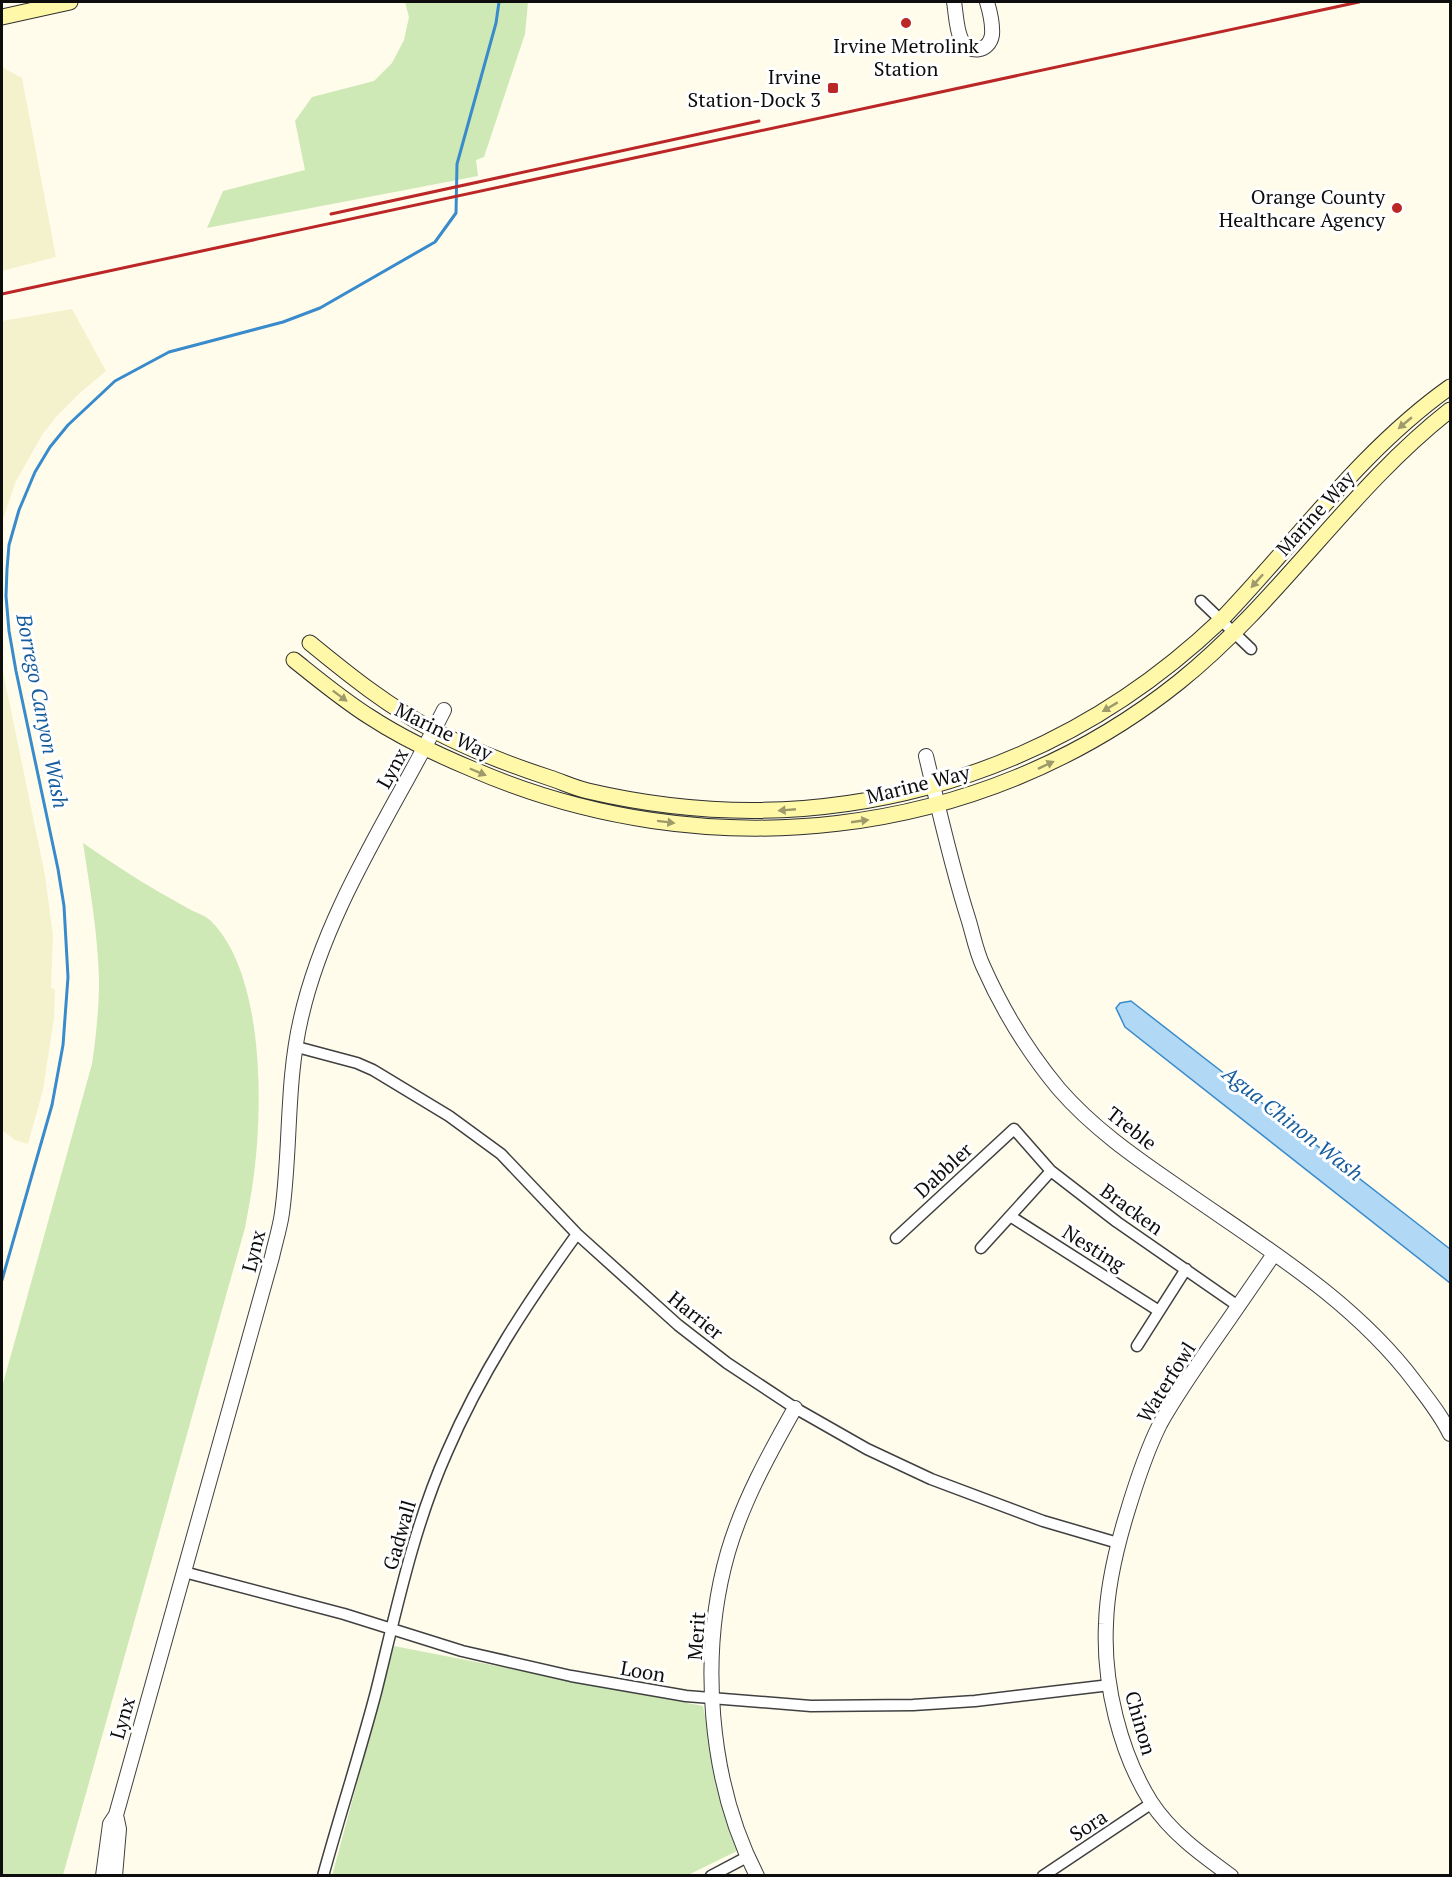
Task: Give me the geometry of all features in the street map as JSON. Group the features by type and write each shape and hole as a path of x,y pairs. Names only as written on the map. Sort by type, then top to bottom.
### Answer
{"main road":[{"path":"7,11 70,2"},
{"name":"Marine Way","path":"310,643 374,693 434,730 522,769 586,790 668,805 722,810 772,811 836,805 909,792 1022,754 1077,727 1143,686 1221,621 1365,461 1399,428 1450,387"},
{"name":"Marine Way","path":"294,660 370,717 425,748 503,783 555,801 623,817 718,828 811,827 882,818 959,798 1029,772 1078,748 1153,702 1235,634 1278,588 1347,507 1413,441 1450,410"}],"street":[{"path":"954,2 962,40 970,48 977,50 983,48 992,35 987,2"},
{"path":"1201,601 1251,649"},
{"name":"Lynx","path":"103,1875 110,1824 116,1815 272,1257 282,1213 292,1078 300,1021 308,990 342,901 444,710"},
{"name":"Treble","path":"926,756 959,891 982,964 1003,1006 1025,1042 1059,1088 1091,1122 1123,1149 1325,1290 1363,1322 1403,1365 1444,1420 1450,1434"},
{"name":"Harrier","path":"297,1047 357,1063 408,1090 449,1116 501,1154 578,1234 678,1325 728,1363 795,1408 867,1449 931,1479 1042,1521 1118,1543"},
{"name":"Bracken","path":"1014,1129 1051,1171 1117,1222 1238,1306"},
{"name":"Dabbler","path":"896,1238 1014,1129"},
{"path":"981,1248 1051,1171"},
{"name":"Nesting","path":"1010,1216 1159,1311"},
{"name":"Gadwall","path":"324,1875 391,1629 434,1485 460,1423 503,1343 536,1291 578,1234"},
{"name":"Waterfowl","path":"1118,1543 1144,1461 1160,1425 1178,1394 1274,1254"},
{"path":"1137,1346 1185,1269"},
{"name":"Merit","path":"757,1875 747,1857 731,1810 717,1751 712,1643 728,1552 758,1477 795,1408"},
{"name":"Chinon","path":"1118,1543 1110,1583 1106,1625 1110,1685 1125,1750 1152,1803 1176,1832 1200,1854 1231,1875"},
{"name":"Loon","path":"184,1572 344,1614 462,1651 571,1676 686,1696 811,1706 913,1704 975,1701 1110,1685"},
{"name":"Sora","path":"1043,1875 1152,1803"},
{"name":"Lynx","path":"115,1875 119,1829 116,1815"},
{"path":"711,1875 747,1857"}],"shaded area":[{"path":"2,67 22,78 56,257 2,271"},
{"path":"72,309 106,371 56,417 42,435 16,481 2,522 2,321"},
{"path":"2,667 45,875 53,936 51,988 55,989 54,1018 43,1090 28,1144 15,1140 2,1130"}],"green space":[{"path":"405,2 528,2 525,34 484,157 476,160 478,176 207,228 223,191 305,170 295,121 312,97 374,81 392,63 404,40 409,17"},
{"path":"83,843 149,886 209,919 228,944 241,973 256,1041 259,1112 257,1145 245,1228 63,1875 2,1875 2,1387 92,1064 99,981 93,912"},
{"path":"394,1646 703,1706 719,1789 737,1851 688,1875 332,1876"}],"water":[{"path":"1131,1001 1450,1249 1450,1283 1125,1027 1116,1008 1120,1003"}],"waterway":[{"name":"Borrego Canyon Wash","path":"2,1280 52,1105 63,1045 68,977 64,906 58,869 9,631 6,596 7,569 9,545 19,510 35,472 50,447 68,425 115,381 169,352 283,322 320,308 435,242 456,213 457,164 496,23 499,2"}],"railway":[{"path":"2,294 1359,2"},
{"path":"331,214 759,121"}],"place":[{"name":"Irvine Metrolink Station","path":"906,23"},
{"name":"Irvine Station-Dock 3","path":"833,88"},
{"name":"Orange County Healthcare Agency","path":"1397,208"}],"water label":[{"name":"Agua Chinon Wash","path":"1293,1123"}]}
